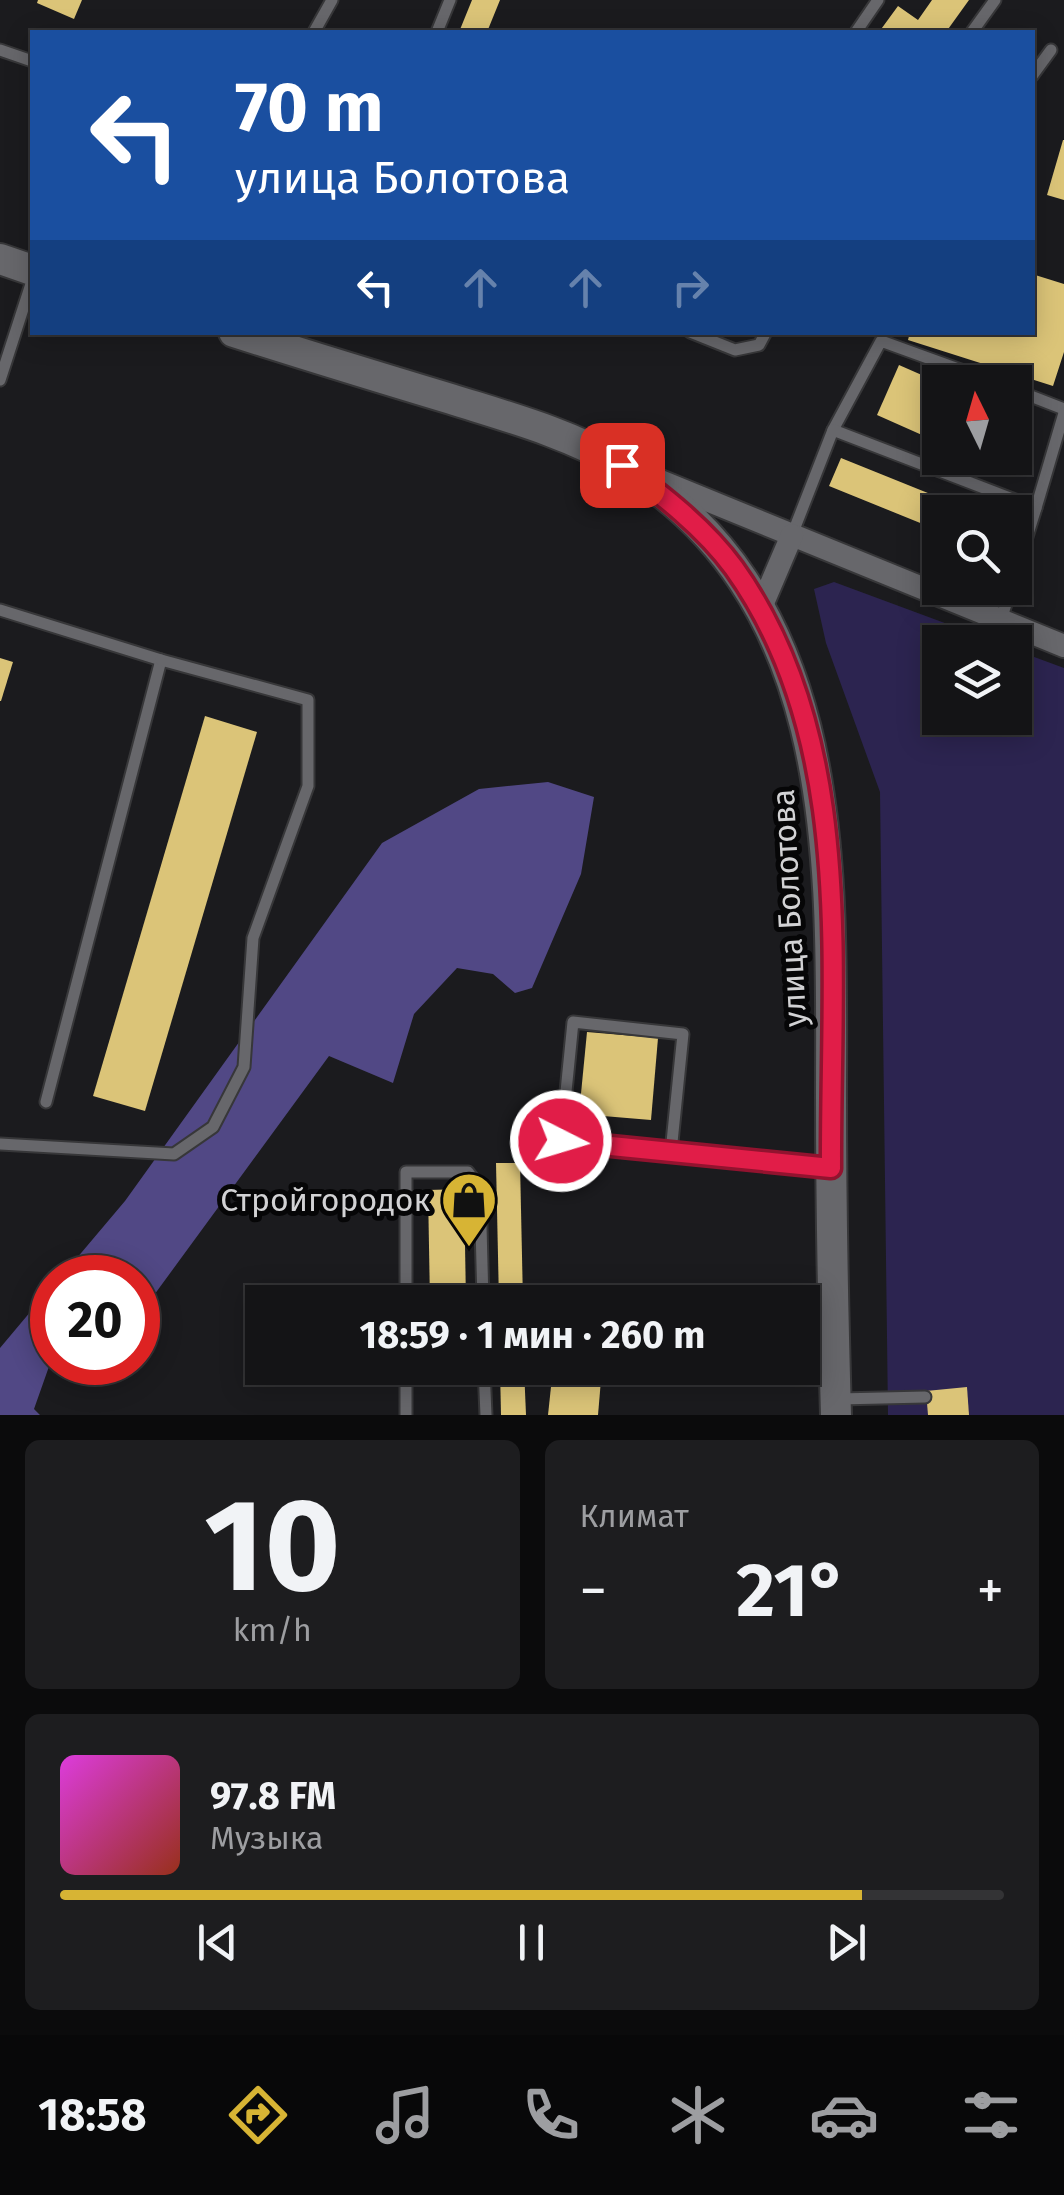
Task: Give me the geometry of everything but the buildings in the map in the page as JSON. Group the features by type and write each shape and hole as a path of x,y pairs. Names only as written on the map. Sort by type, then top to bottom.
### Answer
{"main road":[{"path":"0,260 30,269"},
{"name":"улица Болотова","path":"244,335 524,422 582,444 622,465 704,534 731,565 760,610 804,716 825,816 831,950 836,1407"}],"street":[{"path":"622,465 1064,646"},
{"path":"760,610 792,535"}],"lane":[{"path":"315,30 332,0"},
{"path":"439,30 450,0"},
{"path":"857,30 878,0"},
{"path":"974,30 996,0"},
{"path":"0,50 30,59"},
{"path":"1035,72 1051,50"},
{"path":"0,380 30,286"},
{"path":"697,335 734,350 759,346 764,335"},
{"path":"792,535 834,430 883,337 952,365"},
{"path":"1032,397 1064,411 1032,521"},
{"path":"834,430 1036,508"},
{"path":"1001,620 1006,605"},
{"path":"0,610 308,700 308,786 253,938 244,1067 213,1127 174,1154 0,1144"},
{"path":"46,1102 161,660"},
{"path":"672,1152 683,1034 573,1022 561,1141 831,1168"},
{"path":"406,1285 406,1172 468,1172 480,1188 483,1285"},
{"path":"406,1385 406,1415"},
{"path":"485,1385 486,1415"},
{"path":"836,1407 925,1397"}],"shaded area":[{"path":"834,582 950,625 922,625 922,735 1032,735 1032,656 1064,668 1064,1415 888,1415 880,792 826,643 814,589"},
{"path":"548,782 594,797 581,874 532,988 515,993 493,974 457,968 414,1014 393,1083 329,1056 160,1287 160,1255 79,1255 125,1201 382,843 479,789"},
{"path":"30,1312 30,1385 42,1385 34,1409 40,1415 0,1415 0,1348"}],"place":[{"name":"Стройгородок","path":"469,1249"}],"route":[{"path":"561,1141 831,1168 831,950 825,816 804,716 769,628 731,565 680,511 622,465"}]}
